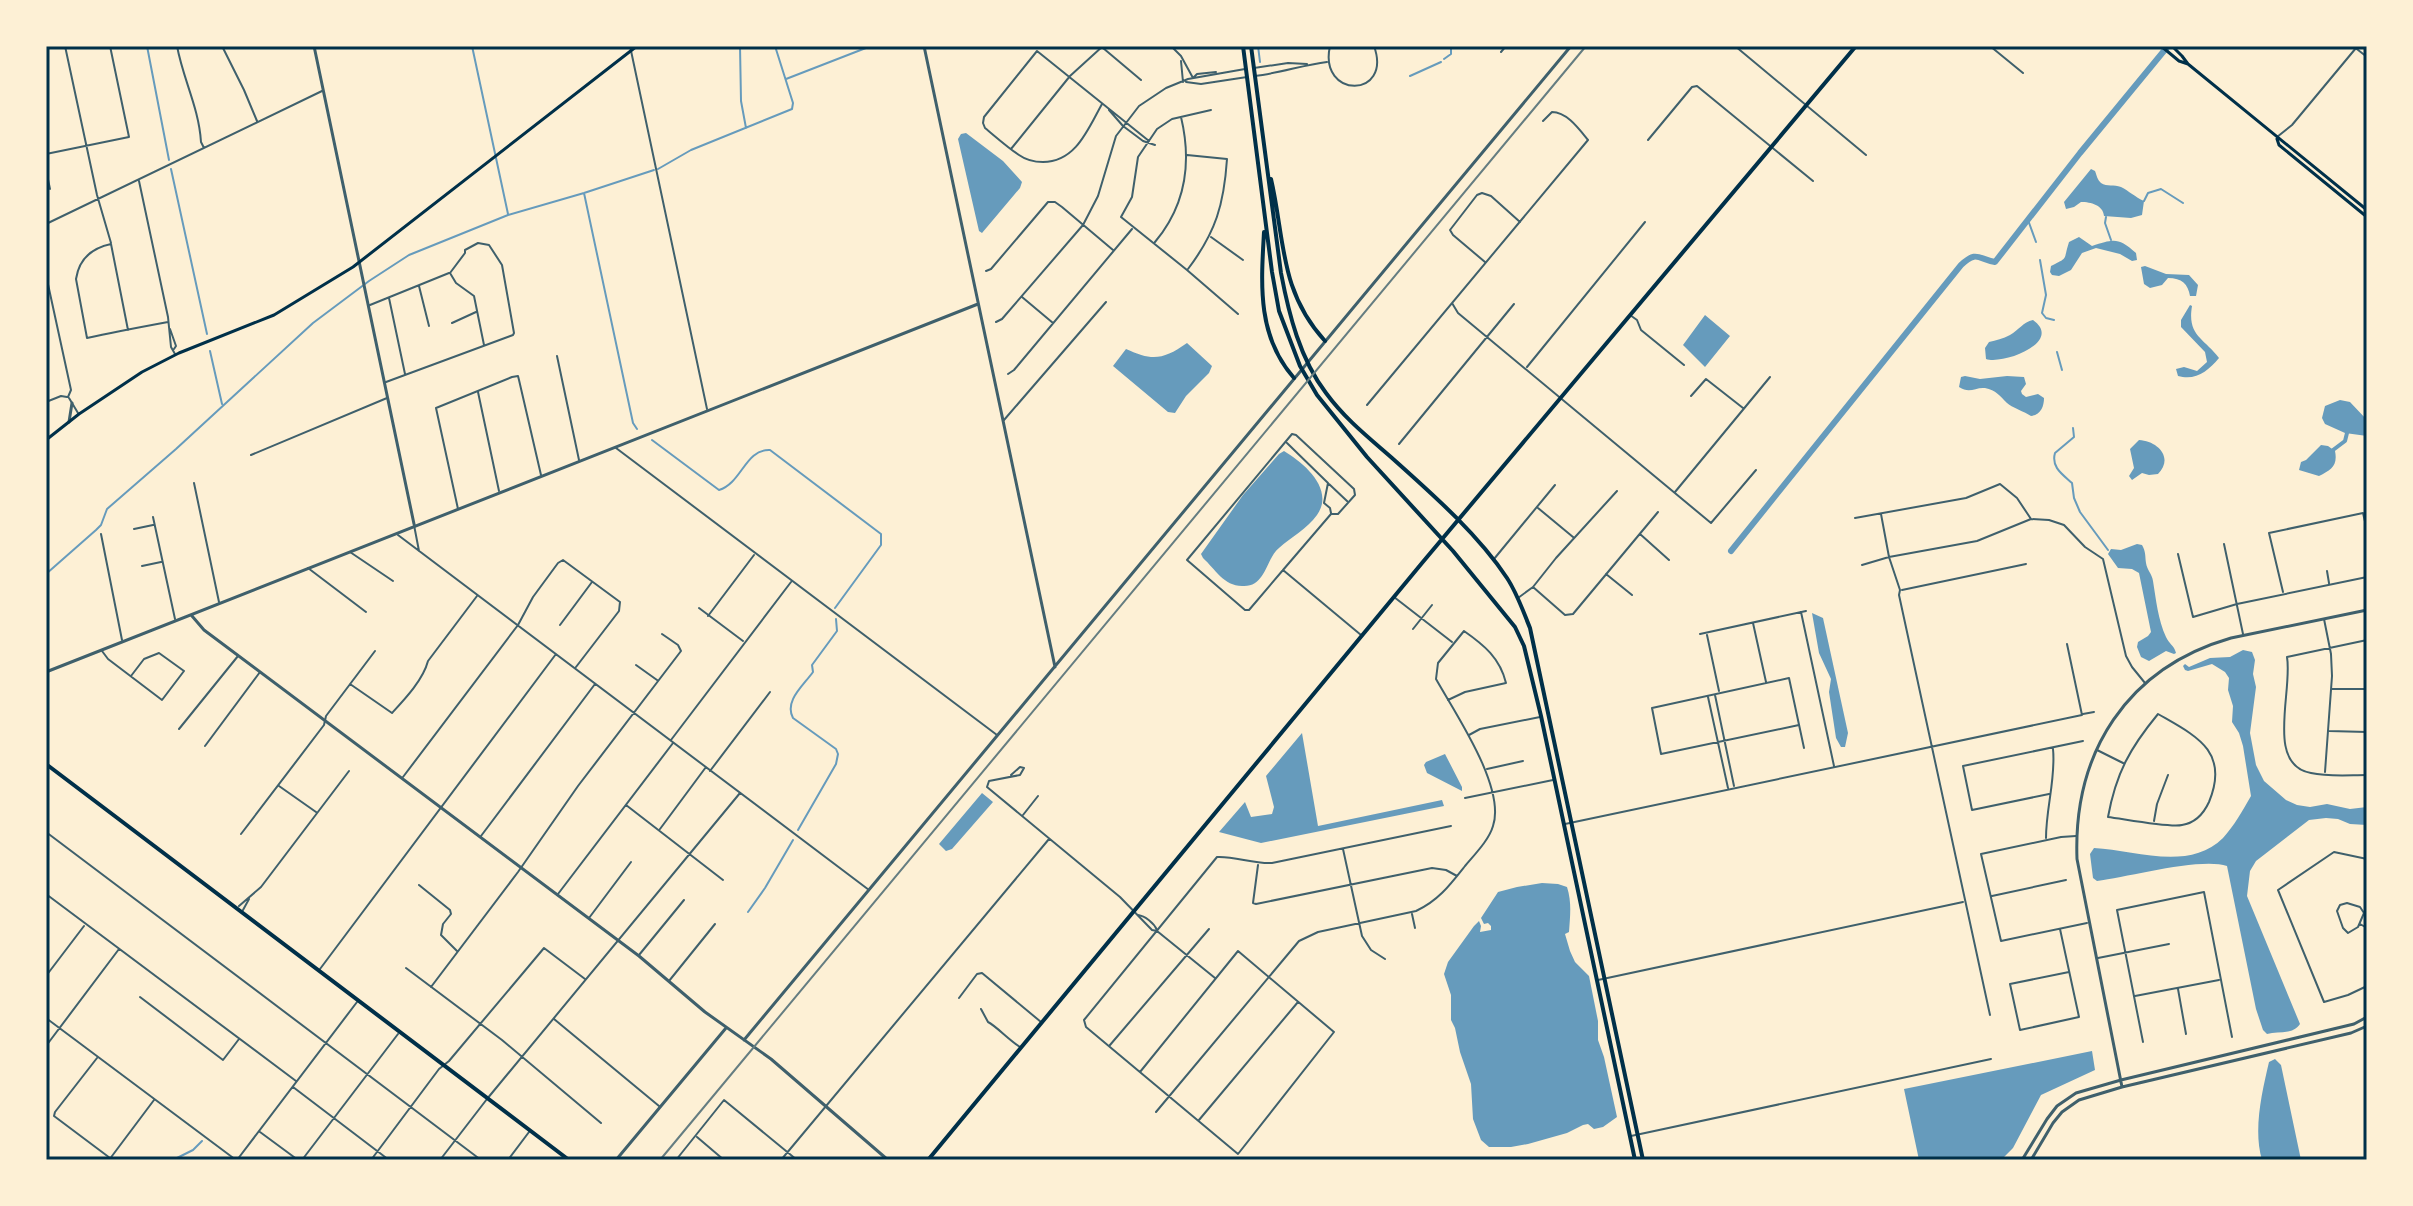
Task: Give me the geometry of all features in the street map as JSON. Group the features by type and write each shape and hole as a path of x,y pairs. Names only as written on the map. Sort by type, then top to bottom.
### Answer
{"main road":[{"path":"46,440 142,372 175,355 274,315 307,297 359,262 637,46"},
{"path":"1243,46 1279,311 1293,350 1317,395 1515,627 1524,646 1635,1160"},
{"path":"1251,46 1281,273 1287,305 1310,367 1351,424 1458,520 1494,560 1518,598 1530,628 1643,1160"},
{"path":"928,1160 1136,913 1361,636 1856,46"},
{"path":"2161,46 2188,64"},
{"path":"2173,48 2276,138 2367,210"},
{"path":"1246,69 1254,68"},
{"path":"1247,77 1255,76"},
{"path":"2276,138 2279,145 2367,217"},
{"path":"2296,158 2315,168"},
{"path":"1266,162 1291,285 1305,315 1325,341"},
{"path":"1265,221 1266,329 1273,350 1294,378"},
{"path":"1541,716 1549,715"},
{"path":"46,764 569,1160"}],"street":[{"path":"65,46 128,330"},
{"path":"46,154 129,137 110,46"},
{"path":"177,46 182,72 191,90 203,146"},
{"path":"222,46 257,122"},
{"path":"314,46 420,552"},
{"path":"924,46 1055,667"},
{"path":"1330,46 1328,62 1339,81 1349,86 1360,86 1372,80 1377,57 1374,46"},
{"path":"1501,52 1506,46"},
{"path":"744,1040 1571,46"},
{"path":"1735,46 1866,155"},
{"path":"1990,46 2023,73"},
{"path":"1011,149 1070,76 1103,47 1141,80"},
{"path":"1174,47 1193,78"},
{"path":"2276,138 2292,125 2354,47 2367,57"},
{"path":"631,48 708,412"},
{"path":"1102,104 1081,142 1063,157 1049,161 1033,161 1019,156 983,123 984,117 1037,51 1070,76 1109,109 1124,124 1155,145"},
{"path":"1181,56 1184,82"},
{"path":"1255,76 1328,62"},
{"path":"1254,68 1293,63 1308,65"},
{"path":"1278,65 1279,73"},
{"path":"996,322 1002,319 1083,225 1092,210 1110,149 1139,106 1166,88 1193,78 1246,69"},
{"path":"1184,82 1201,84 1247,77"},
{"path":"1648,140 1692,87 1696,87 1813,181"},
{"path":"46,224 324,90"},
{"path":"1211,110 1180,116 1162,124 1138,157 1132,197 1121,217 1238,314"},
{"path":"1367,405 1588,140 1578,127 1558,112 1552,112 1543,121"},
{"path":"1154,243 1171,220 1182,192 1187,155 1180,116"},
{"path":"1187,155 1227,159 1225,193 1218,217 1210,237 1187,270"},
{"path":"46,170 50,189"},
{"path":"138,180 175,355"},
{"path":"1486,262 1450,230 1477,195 1488,193 1520,222"},
{"path":"986,271 1050,201 1062,207 1113,251"},
{"path":"1526,368 1645,222"},
{"path":"1008,374 1133,228"},
{"path":"1210,237 1243,260"},
{"path":"369,306 450,273 465,250 478,243 489,245 502,265 514,333 385,382"},
{"path":"111,244 90,252 78,269 76,279 87,338 168,322"},
{"path":"450,273 456,283 474,296 484,345"},
{"path":"46,275 71,390 68,397"},
{"path":"419,286 429,326"},
{"path":"1021,297 1053,323"},
{"path":"389,298 405,375"},
{"path":"1003,421 1106,302"},
{"path":"1452,303 1458,313 1707,519 1713,522 1756,470"},
{"path":"46,672 978,304"},
{"path":"1399,444 1514,304"},
{"path":"452,323 477,312"},
{"path":"1630,314 1641,330 1684,365"},
{"path":"557,356 579,461"},
{"path":"458,509 436,408 515,376 519,378 541,476"},
{"path":"1675,493 1770,377"},
{"path":"1691,396 1706,379 1744,409"},
{"path":"478,391 499,492"},
{"path":"46,402 61,396 68,397 79,414"},
{"path":"251,455 388,398"},
{"path":"69,422 72,403"},
{"path":"1292,434 1354,489 1355,495 1349,502 1338,514 1331,514 1249,610 1245,610 1187,560 1292,434"},
{"path":"1285,442 1349,502"},
{"path":"615,447 998,736"},
{"path":"194,483 220,603"},
{"path":"1328,483 1324,503 1331,514"},
{"path":"1855,518 1966,498 2000,484 2017,498 2031,519"},
{"path":"1494,560 1555,485"},
{"path":"1518,598 1533,587 1617,491"},
{"path":"1537,507 1574,538"},
{"path":"1533,587 1569,616 1573,614 1658,512"},
{"path":"2283,594 2269,533 2363,513 2367,530"},
{"path":"1881,514 1889,557 1900,590 1990,1015"},
{"path":"153,517 175,620"},
{"path":"1862,565 1977,541 2031,519 2064,525 2085,547 2103,559 2126,656 2145,683"},
{"path":"134,529 154,525"},
{"path":"395,533 870,891"},
{"path":"101,534 122,641"},
{"path":"1639,534 1669,560"},
{"path":"2224,544 2243,635"},
{"path":"349,551 393,581"},
{"path":"708,616 755,554"},
{"path":"2178,554 2193,617 2237,604 2367,577"},
{"path":"402,778 518,625 533,597 561,561 566,561 620,602 621,608 575,669"},
{"path":"142,566 162,562"},
{"path":"1900,590 2026,564"},
{"path":"307,568 366,612"},
{"path":"1283,570 1361,636"},
{"path":"2327,571 2330,584"},
{"path":"1606,574 1632,595"},
{"path":"558,895 791,581"},
{"path":"560,625 592,582"},
{"path":"350,684 392,713 403,702 428,661 478,595"},
{"path":"1394,597 1452,643"},
{"path":"1413,629 1432,605"},
{"path":"699,608 745,642"},
{"path":"2122,1087 2077,859 2079,800 2095,750 2110,723 2145,683 2184,656 2243,635 2367,610"},
{"path":"1700,634 1806,611"},
{"path":"1801,612 1834,766"},
{"path":"191,614 204,630 639,956 726,1028 771,1059 888,1160"},
{"path":"2324,618 2330,648 2331,689 2325,774"},
{"path":"1753,623 1766,683"},
{"path":"1156,1112 1299,941 1318,932 1412,912 1429,905 1446,891 1487,838 1494,825 1495,814 1485,769 1436,679 1438,663 1464,631 1496,657 1506,683 1465,692 1448,700"},
{"path":"1706,633 1719,692"},
{"path":"431,987 681,651 662,634"},
{"path":"2367,640 2287,657 2288,689 2283,738 2286,755 2294,765 2308,773 2367,775"},
{"path":"2067,644 2082,715"},
{"path":"101,650 108,659 162,700 184,671 159,653 144,659 131,676"},
{"path":"241,834 324,725 375,651"},
{"path":"319,970 556,654"},
{"path":"179,729 238,655"},
{"path":"636,665 658,681"},
{"path":"205,746 260,671"},
{"path":"1799,725 1661,754 1652,708 1789,678 1804,748"},
{"path":"480,837 595,684"},
{"path":"2331,689 2367,689"},
{"path":"710,771 770,692"},
{"path":"1715,695 1734,788"},
{"path":"1708,696 1728,789"},
{"path":"1564,824 2094,712"},
{"path":"2158,714 2202,741 2212,755 2216,774 2209,800 2197,819 2176,826 2108,817 2123,763 2137,739 2158,714"},
{"path":"1468,735 1480,729 1541,716"},
{"path":"2328,731 2367,732"},
{"path":"2049,794 1972,810 1963,766 2083,741"},
{"path":"2046,839 2053,748"},
{"path":"2095,750 2123,763"},
{"path":"1485,769 1523,761"},
{"path":"660,830 706,767"},
{"path":"240,910 349,771"},
{"path":"1011,775 989,781 987,786 1215,978"},
{"path":"2154,822 2168,775"},
{"path":"1465,798 1554,780"},
{"path":"277,785 317,813"},
{"path":"440,1160 740,792"},
{"path":"1022,816 1038,796"},
{"path":"626,805 723,880"},
{"path":"1140,1072 1238,951 1334,1032 1238,1154 1086,1027 1083,1021 1217,857 1258,864 1451,826"},
{"path":"46,832 481,1160"},
{"path":"2076,836 2046,839 1981,854 2001,941 2088,923"},
{"path":"781,1160 1049,839"},
{"path":"1343,848 1362,936 1371,950 1385,959"},
{"path":"2367,859 2334,852 2278,890 2324,1002 2367,986"},
{"path":"588,918 631,862"},
{"path":"1258,864 1253,903 1267,903 1432,868 1457,876"},
{"path":"1991,896 2066,880"},
{"path":"419,885 450,910 441,935 458,951"},
{"path":"2143,1042 2117,910 2204,892 2232,1037"},
{"path":"46,894 296,1081"},
{"path":"48,902 51,898"},
{"path":"639,956 684,900"},
{"path":"1597,980 1964,902"},
{"path":"2347,903 2365,910 2359,924 2348,935 2340,921 2338,908 2347,903"},
{"path":"1412,912 1415,928"},
{"path":"46,976 85,924"},
{"path":"668,982 715,924"},
{"path":"2359,924 2367,928"},
{"path":"2060,928 2079,1017 2020,1029 2010,984 2069,972"},
{"path":"1109,1046 1209,929"},
{"path":"1294,934 1299,941"},
{"path":"2098,958 2169,944"},
{"path":"46,1046 120,948"},
{"path":"371,1160 444,1065 544,948 586,979"},
{"path":"406,968 601,1123"},
{"path":"959,998 977,974 982,973 1042,1023"},
{"path":"2134,997 2221,980"},
{"path":"2178,988 2186,1034"},
{"path":"140,997 223,1060 239,1038"},
{"path":"46,1018 237,1160 359,1000"},
{"path":"1198,1121 1298,1002"},
{"path":"981,1009 998,1032 1021,1048"},
{"path":"2022,1160 2057,1106 2076,1093 2354,1024 2367,1017"},
{"path":"554,1019 660,1107"},
{"path":"2351,1033 2354,1024"},
{"path":"2031,1160 2053,1123 2079,1100 2351,1033 2367,1026"},
{"path":"616,1160 726,1028"},
{"path":"259,1131 300,1160 400,1032"},
{"path":"98,1057 54,1116 109,1159 155,1099"},
{"path":"1630,1136 1991,1059"},
{"path":"2206,1060 2208,1067"},
{"path":"292,1087 389,1160"},
{"path":"676,1160 724,1100 797,1160"},
{"path":"508,1160 530,1131"},
{"path":"696,1136 724,1160"}],"water":[{"path":"966,133 1003,161 1022,182 982,233 979,231 958,139"},
{"path":"2091,169 2101,183 2121,187 2144,201 2142,215 2131,218 2104,216 2099,207 2085,202 2066,209 2064,202"},
{"path":"2079,237 2092,246 2120,242 2136,253 2137,260 2096,248 2082,253 2071,270 2059,276 2052,275 2051,266 2063,259 2069,242"},
{"path":"2141,267 2166,274 2189,275 2198,285 2196,296 2190,296 2184,282 2173,278 2150,288 2144,284"},
{"path":"2190,305 2194,330 2219,358 2201,374 2184,377 2178,376 2176,369 2184,367 2197,371 2207,362 2205,352 2181,327 2181,320"},
{"path":"1705,315 1730,336 1705,367 1683,345"},
{"path":"2033,320 2041,328 2036,344 2005,359 1986,359 1985,348 1989,342 2013,333"},
{"path":"1187,343 1212,366 1175,413 1168,412 1113,366 1126,349 1143,356 1157,357"},
{"path":"1961,377 1980,379 2024,377 2026,384 2022,394 2026,397 2038,394 2044,398 2043,407 2031,416 2009,405 1992,390 1963,389 1959,387"},
{"path":"2340,400 2350,402 2367,420 2367,436 2345,433 2325,424 2322,418 2325,406"},
{"path":"2139,440 2152,443 2162,451 2163,468 2158,474 2142,473 2132,480 2129,476 2134,468 2130,449"},
{"path":"2321,445 2335,451 2333,467 2319,476 2299,470 2301,462"},
{"path":"1284,451 1315,478 1320,486 1322,505 1309,525 1275,553 1256,582 1242,586 1230,583 1201,554 1243,495"},
{"path":"2142,545 2144,550 2161,624 2176,653 2166,651 2149,661 2141,657 2137,647 2138,642 2151,632 2139,573 2118,568 2108,554 2111,549 2121,550"},
{"path":"1812,613 1823,618 1848,733 1845,747 1841,747 1836,738 1829,692 1831,679 1819,653"},
{"path":"2243,650 2252,652 2255,660 2253,674 2256,687 2250,733 2256,765 2264,781 2286,800 2297,805 2310,807 2327,804 2350,809 2367,807 2367,825 2350,824 2338,819 2309,820 2256,861 2250,871 2247,896 2300,1024 2289,1031 2267,1034 2256,1009 2227,866 2200,864 2097,881 2093,878 2090,854 2094,848 2178,857 2209,848 2231,828 2251,796 2243,746 2232,722 2229,678 2212,664 2188,671 2183,666 2189,667 2210,658 2230,657"},
{"path":"1302,733 1318,826 1442,800 1444,806 1261,843 1219,832 1245,802 1251,817 1272,814 1274,807 1266,776"},
{"path":"1445,754 1462,791 1427,773 1426,762"},
{"path":"982,793 993,802 952,849 946,851 939,844"},
{"path":"1542,883 1567,887 1570,915 1569,932 1565,934 1575,962 1589,976 1598,1021 1598,1040 1617,1117 1603,1127 1594,1129 1588,1124 1528,1144 1489,1147 1481,1140 1473,1119 1471,1084 1451,1020 1451,995 1444,974 1448,962 1479,921 1480,932 1491,930 1491,926 1484,924 1481,918 1498,892"},
{"path":"2092,1051 2095,1070 2041,1095 2013,1148 2001,1160 1919,1160 1904,1089"},
{"path":"2275,1059 2281,1065 2301,1160 2262,1160 2258,1136 2260,1111 2269,1062"}],"waterway":[{"path":"147,46 169,160"},
{"path":"472,46 508,214"},
{"path":"740,46 741,101 746,128"},
{"path":"658,169 691,150 792,109 793,103 775,46"},
{"path":"786,79 871,46"},
{"path":"1258,46 1260,62"},
{"path":"1444,59 1451,54 1451,46"},
{"path":"1731,551 1961,265 1974,257 1995,262 2168,46"},
{"path":"1410,76 1441,62"},
{"path":"171,169 207,334"},
{"path":"46,574 101,525 107,509 313,323 369,281 409,255 508,215 654,170"},
{"path":"2144,201 2148,193 2161,189 2183,203"},
{"path":"584,193 633,423 637,429"},
{"path":"2106,217 2111,240"},
{"path":"2028,220 2036,242"},
{"path":"2040,260 2046,295 2042,313 2054,320"},
{"path":"210,351 222,404"},
{"path":"2057,352 2062,370"},
{"path":"2073,428 2074,437 2055,453 2055,462 2058,470 2072,483 2080,512 2108,550"},
{"path":"2333,450 2345,441 2347,433"},
{"path":"652,440 719,490 733,481 755,455 770,450 881,534 881,545 835,608"},
{"path":"798,830 836,764 838,754 836,749 793,718 791,706 813,672 812,665 837,631 836,619"},
{"path":"748,912 793,840"},
{"path":"177,1158 202,1141"}],"railway":[{"path":"660,1160 1586,46"}]}
